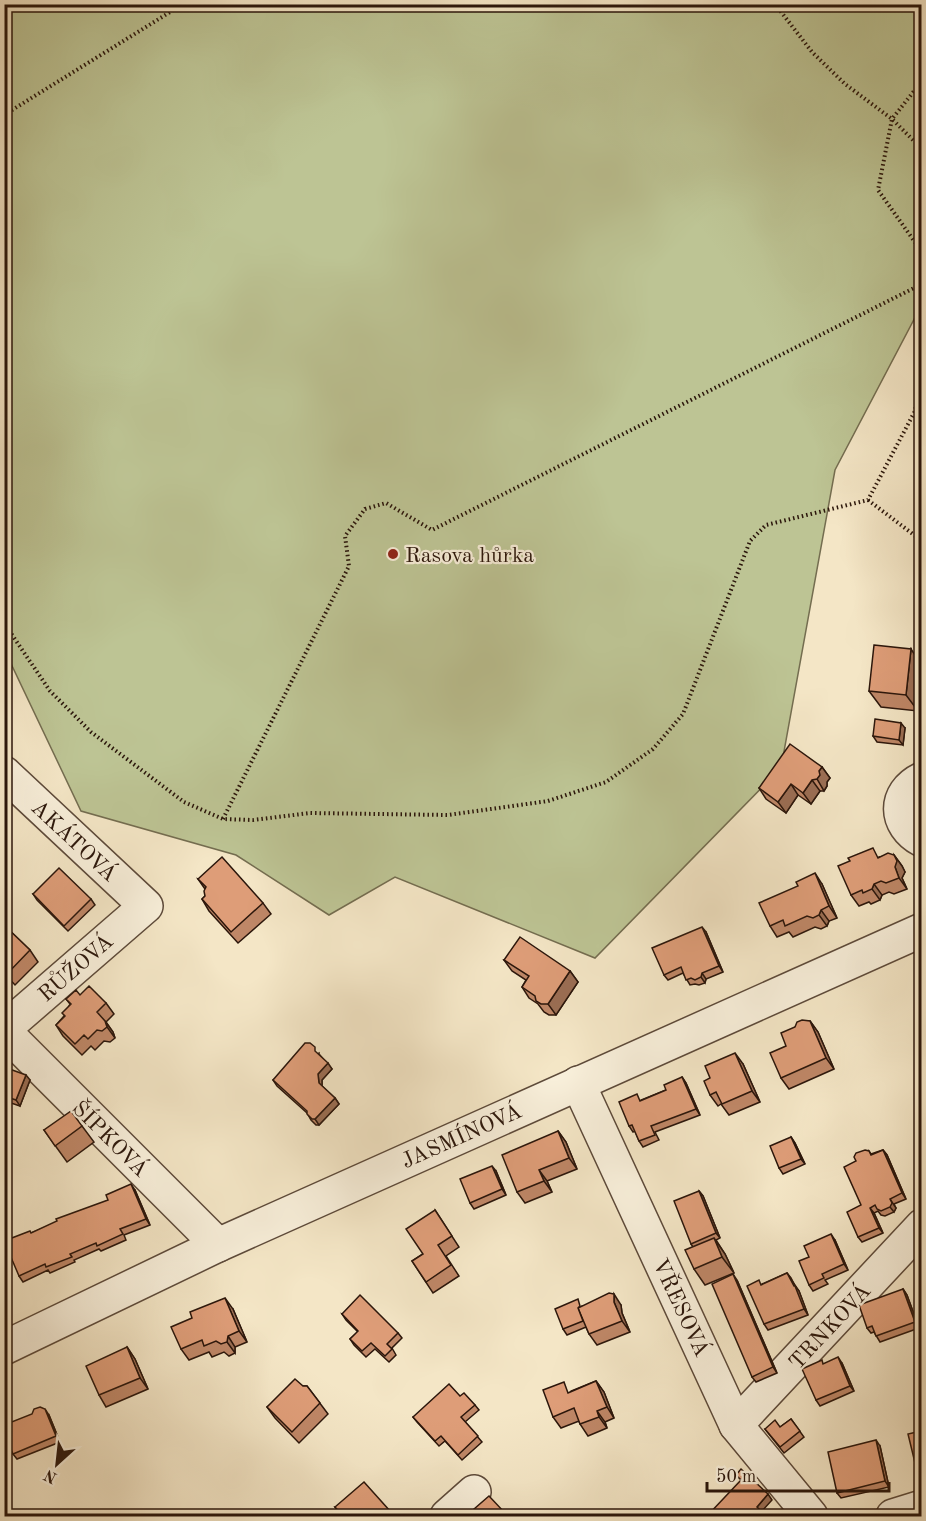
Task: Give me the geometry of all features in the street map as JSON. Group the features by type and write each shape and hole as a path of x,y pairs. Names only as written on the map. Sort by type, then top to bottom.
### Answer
{"street":[{"name":"AKÁTOVÁ","path":"4,773 146,906"},
{"path":"921,779 911,785 904,794 901,816 905,827 913,836 921,840"},
{"name":"RŮŽOVÁ","path":"4,1030 146,906"},
{"name":"JASMÍNOVÁ","path":"4,1348 218,1245 921,930"},
{"name":"ŠÍPKOVÁ","path":"4,1030 218,1245"},
{"name":"VŘESOVÁ","path":"578,1083 736,1425 811,1516"},
{"name":"TRNKOVÁ","path":"736,1425 921,1226"},
{"path":"447,1516 474,1492"},
{"path":"893,1516 921,1507"}],"path":[{"path":"4,116 183,4"},
{"path":"775,4 812,52 845,84 892,119 921,149"},
{"path":"921,81 892,119 878,190 921,252"},
{"path":"222,819 348,566 345,536 365,509 386,503 432,530 921,284"},
{"path":"4,623 50,691 91,732 184,802 222,819 253,820 310,813 448,815 548,801 606,782 653,749 683,714 750,542 766,525 868,500 915,411 921,373"},
{"path":"868,500 921,541"}],"green space":[{"path":"5,5 921,5 921,306 835,470 781,768 595,958 395,877 329,915 236,855 81,811 5,651"}],"building":[{"path":"874,645 911,649 906,695 869,691"},
{"path":"875,719 901,723 899,740 873,736"},
{"path":"790,744 822,767 819,771 820,775 817,779 812,780 803,793 791,784 778,802 759,788"},
{"path":"873,848 878,858 888,853 894,855 899,878 886,883 881,881 874,884 872,889 851,895 838,866 850,861 848,858"},
{"path":"222,857 263,903 231,932 202,899 205,896 206,887 198,879"},
{"path":"59,868 91,899 64,926 33,894"},
{"path":"815,873 829,906 813,918 807,916 785,926 783,920 770,926 759,903 798,886 796,882"},
{"path":"4,925 30,950 7,974 4,971"},
{"path":"702,927 719,966 702,973 701,977 695,980 691,978 686,980 681,967 664,975 652,948"},
{"path":"520,937 570,971 548,1004 536,1001 535,996 522,987 529,976 504,960"},
{"path":"89,986 106,1003 97,1012 107,1027 102,1031 97,1030 88,1039 84,1035 75,1044 56,1025 65,1016 62,1013 71,1004 66,999 76,990 80,995"},
{"path":"810,1021 826,1058 781,1078 770,1053 786,1046 781,1033 795,1027 797,1022"},
{"path":"305,1043 310,1043 315,1047 315,1051 328,1063 318,1074 319,1083 335,1098 315,1119 312,1119 307,1111 273,1080"},
{"path":"735,1053 752,1091 722,1104 716,1092 710,1095 704,1081 710,1078 705,1066"},
{"path":"4,1067 26,1075 16,1100 4,1096"},
{"path":"682,1077 696,1109 651,1126 655,1135 639,1141 632,1125 629,1126 619,1102 637,1094 640,1101 666,1090 664,1085"},
{"path":"71,1111 82,1126 55,1146 44,1130"},
{"path":"558,1131 569,1158 539,1170 544,1181 517,1192 502,1155"},
{"path":"791,1137 801,1159 779,1168 770,1146"},
{"path":"865,1150 871,1155 883,1150 902,1193 890,1199 892,1203 890,1207 881,1211 875,1205 870,1208 879,1228 858,1237 847,1212 861,1205 844,1167 856,1161 854,1157 856,1153"},
{"path":"492,1166 502,1189 470,1203 460,1179"},
{"path":"131,1184 146,1219 120,1229 123,1234 97,1246 96,1243 70,1254 72,1257 46,1267 45,1264 19,1276 4,1241 30,1231 31,1233 57,1221 56,1219 108,1200 106,1195"},
{"path":"699,1191 716,1233 691,1244 674,1201"},
{"path":"435,1210 452,1236 438,1245 451,1265 426,1282 412,1261 423,1254 406,1229"},
{"path":"831,1234 844,1264 822,1274 824,1278 809,1285 799,1261 809,1257 804,1246"},
{"path":"714,1238 722,1257 694,1269 685,1250"},
{"path":"787,1273 804,1309 764,1324 747,1286 759,1280 761,1285"},
{"path":"733,1274 773,1367 752,1377 712,1284"},
{"path":"903,1289 915,1322 876,1336 872,1326 867,1328 859,1305"},
{"path":"609,1293 614,1294 614,1302 622,1321 589,1334 578,1308"},
{"path":"360,1295 398,1333 387,1344 392,1349 385,1356 371,1343 362,1351 350,1339 358,1331 342,1314"},
{"path":"225,1298 239,1331 228,1336 227,1342 221,1344 216,1341 204,1346 202,1340 181,1349 171,1327 192,1318 190,1312"},
{"path":"578,1299 580,1306 578,1308 583,1321 563,1329 555,1309"},
{"path":"127,1347 140,1378 99,1395 86,1366"},
{"path":"838,1357 850,1386 816,1400 802,1369 822,1360 823,1364"},
{"path":"295,1379 303,1386 307,1386 320,1403 292,1432 267,1407"},
{"path":"596,1381 607,1407 597,1411 599,1417 580,1424 574,1408 553,1417 543,1390 564,1382 568,1393"},
{"path":"449,1384 460,1396 464,1393 475,1405 461,1417 478,1436 458,1455 441,1436 435,1441 413,1417"},
{"path":"40,1407 45,1409 56,1436 13,1454 4,1433 4,1425 32,1414 34,1409"},
{"path":"791,1419 800,1431 780,1447 765,1429 775,1420 780,1427"},
{"path":"921,1431 921,1466 916,1467 908,1434"},
{"path":"876,1440 885,1481 837,1493 828,1452"},
{"path":"741,1469 768,1494 757,1507 761,1511 756,1516 707,1516 741,1480 736,1475"},
{"path":"364,1482 390,1511 384,1516 343,1516 335,1507"},
{"path":"489,1496 506,1514 503,1516 466,1516"}],"place":[{"name":"Rasova hůrka","path":"393,554"}]}
